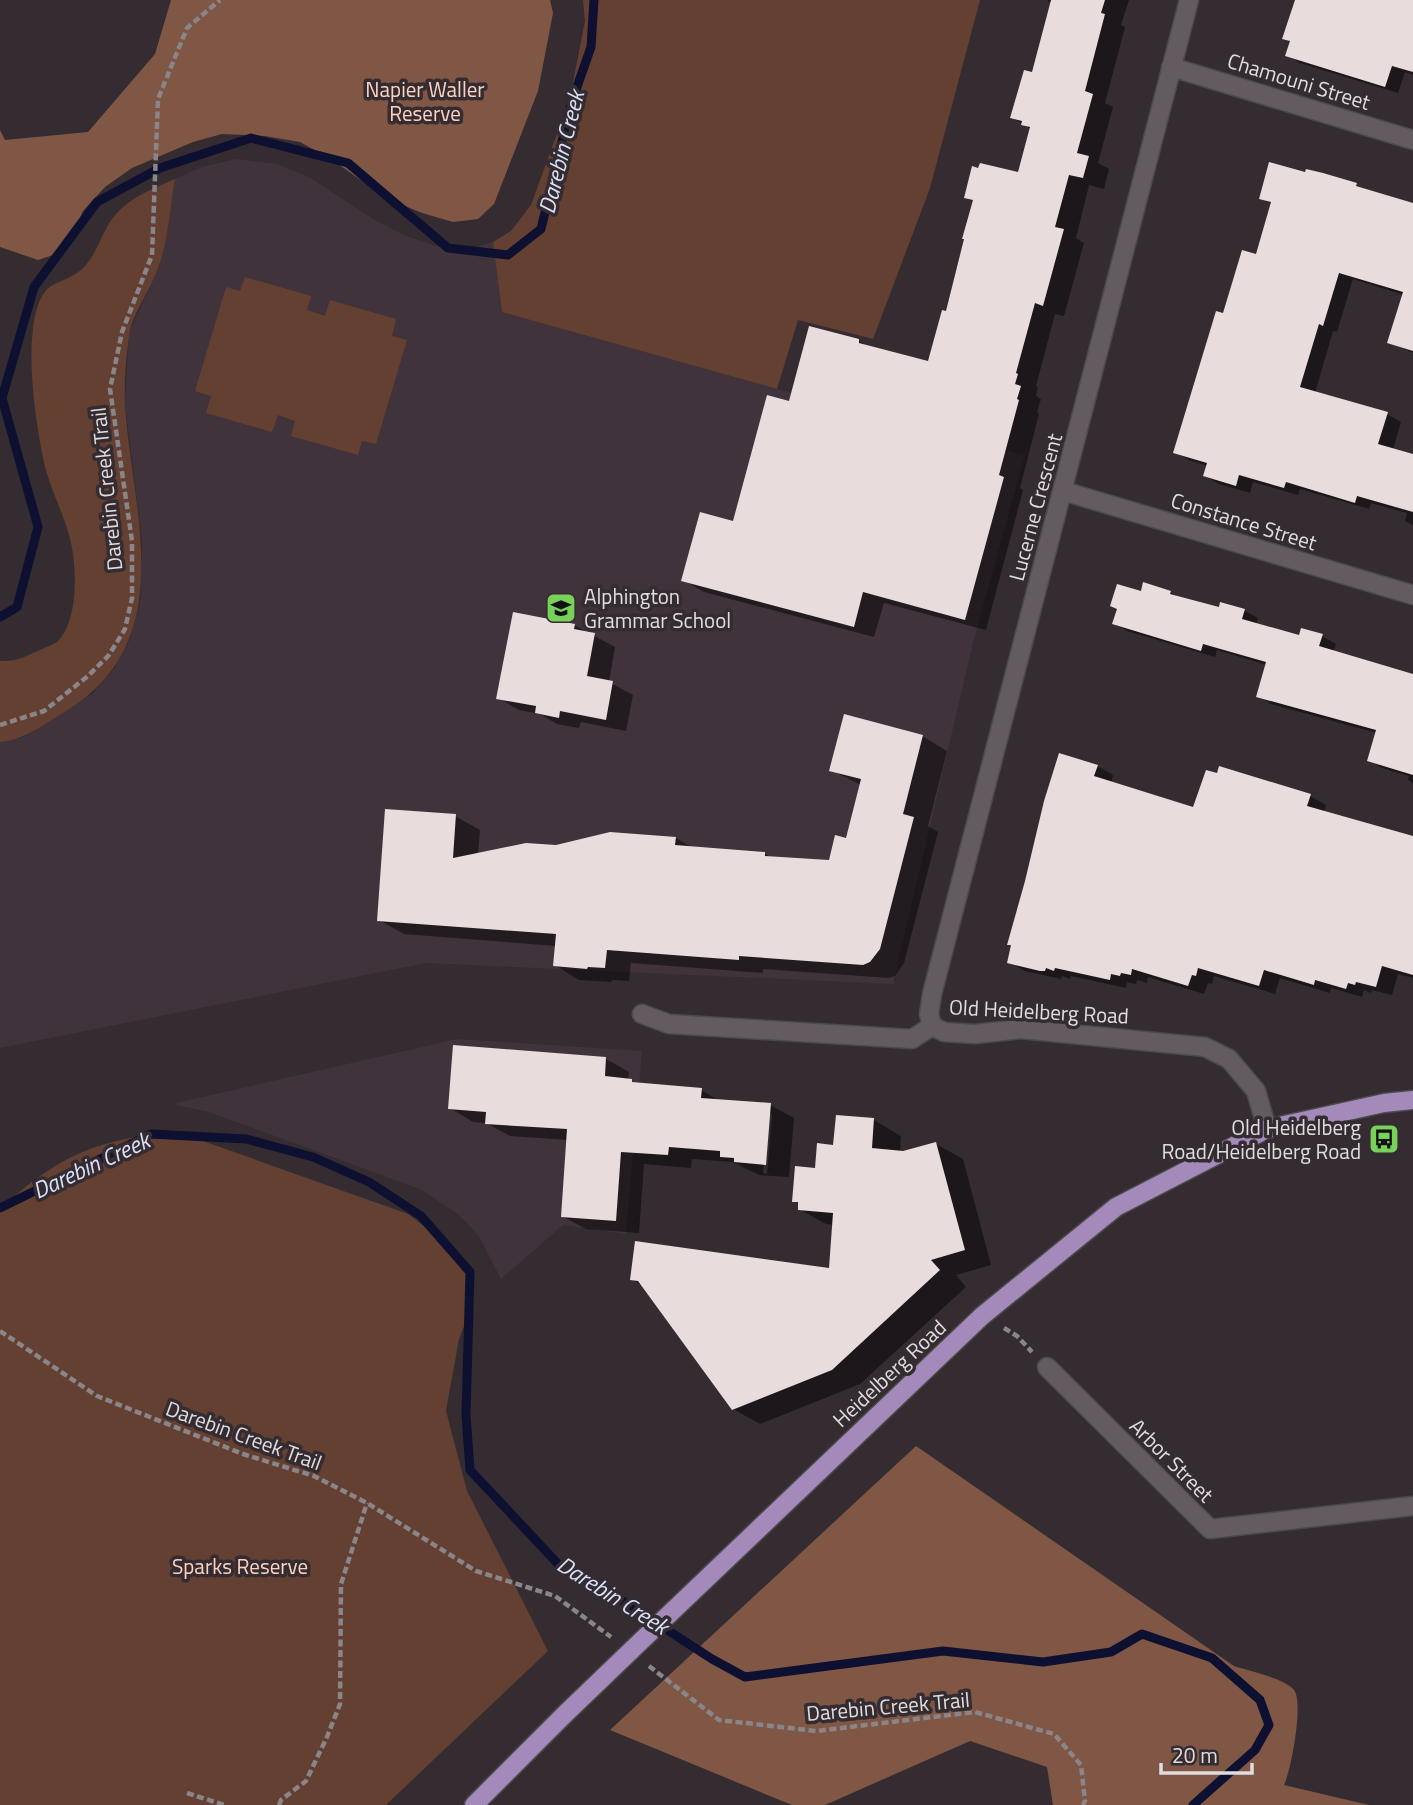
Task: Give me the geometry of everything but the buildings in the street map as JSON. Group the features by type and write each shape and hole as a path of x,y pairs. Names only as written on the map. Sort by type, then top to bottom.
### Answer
{"main road":[{"name":"Heidelberg Road","path":"474,1805 693,1590 982,1316 1116,1207 1267,1129 1384,1102 1413,1100"}],"street":[{"name":"Lucerne Crescent","path":"932,1026 929,1014 932,994 1189,0"},
{"name":"Chamouni Street","path":"1171,67 1413,140"},
{"name":"Constance Street","path":"1063,491 1413,596"},
{"name":"Old Heidelberg Road","path":"642,1014 669,1024 912,1039 932,1026 944,1032 975,1034 1021,1029 1205,1047 1229,1059 1256,1091 1267,1129"},
{"name":"Arbor Street","path":"1047,1367 1210,1529 1413,1506"}],"path":[{"name":"Darebin Creek Trail","path":"0,725 44,711 88,676 108,655 125,629 132,598 132,541 110,389 122,331 137,300 152,255 158,99 187,28 220,0"},
{"path":"982,1316 1017,1336 1047,1367"},
{"name":"Darebin Creek Trail","path":"0,1331 97,1396 243,1454 314,1476 367,1503 476,1571"},
{"path":"279,1805 281,1800 306,1781 340,1704 341,1584 367,1503"},
{"name":"Darebin Creek Trail","path":"767,1726 816,1731 975,1712 1054,1734 1080,1765 1085,1801 1083,1805"},
{"path":"187,1793 224,1805"}],"shaded area":[{"name":"Alphington Grammar School","path":"236,159 277,164 309,177 373,219 404,235 436,246 467,250 493,242 502,312 1025,455 973,643 893,984 426,963 0,1048 0,742 24,737 92,694 114,669 130,639 141,598 142,541 125,403 129,333 159,267 175,179 202,167"},
{"path":"457,1039 642,1051 626,1234 563,1225 501,1279 479,1236 459,1215 422,1190 209,1112 172,1104"}],"green space":[{"name":"Napier Waller Reserve","path":"171,0 550,0 553,13 538,91 494,204 478,219 453,222 386,198 331,159 300,142 265,136 222,134 193,142 132,168 105,187 83,211 70,241 56,254 38,260 0,247 0,130 5,140 88,132 155,54"},
{"path":"583,0 980,0 930,188 873,339 798,320 777,389 502,312 493,242 511,231 531,205 570,98 585,21"},
{"path":"175,179 161,258 131,328 126,361 125,405 140,530 141,572 137,612 125,649 102,682 43,726 18,738 0,742 0,661 21,658 53,645 65,631 73,607 74,566 71,543 47,472 36,414 32,344 38,306 43,294 51,286 83,268 120,210 136,197"},
{"path":"245,277 311,296 307,310 325,316 330,300 396,319 392,336 407,340 376,444 362,441 358,455 291,436 295,421 278,415 272,432 206,413 211,396 195,391 226,287 240,291"},
{"name":"Sparks Reserve","path":"162,1132 203,1141 408,1214 454,1249 471,1276 474,1301 459,1339 446,1411 467,1491 548,1651 386,1805 0,1805 0,1210 35,1180 74,1156 109,1143"},
{"path":"916,1446 1234,1666 1275,1678 1289,1686 1297,1697 1298,1708 1293,1752 1284,1785 1369,1805 1053,1805 1047,1767 970,1741 825,1805 792,1805 610,1730"}],"waterway":[{"name":"Darebin Creek","path":"0,617 17,607 38,527 2,398 34,287 97,202 160,168 251,138 348,163 448,248 508,255 541,229 571,104 591,47 594,0"},
{"name":"Darebin Creek","path":"0,1208 151,1134 246,1139 313,1157 369,1182 421,1216 470,1272 466,1415 470,1470 559,1565 618,1598 712,1659 745,1677 943,1651 1043,1662 1111,1652 1142,1634 1212,1658 1260,1700 1269,1725 1255,1750 1193,1805"}],"place":[{"name":"Alphington Grammar School","path":"561,608"},
{"name":"Old Heidelberg Road/Heidelberg Road","path":"1384,1139"}]}
